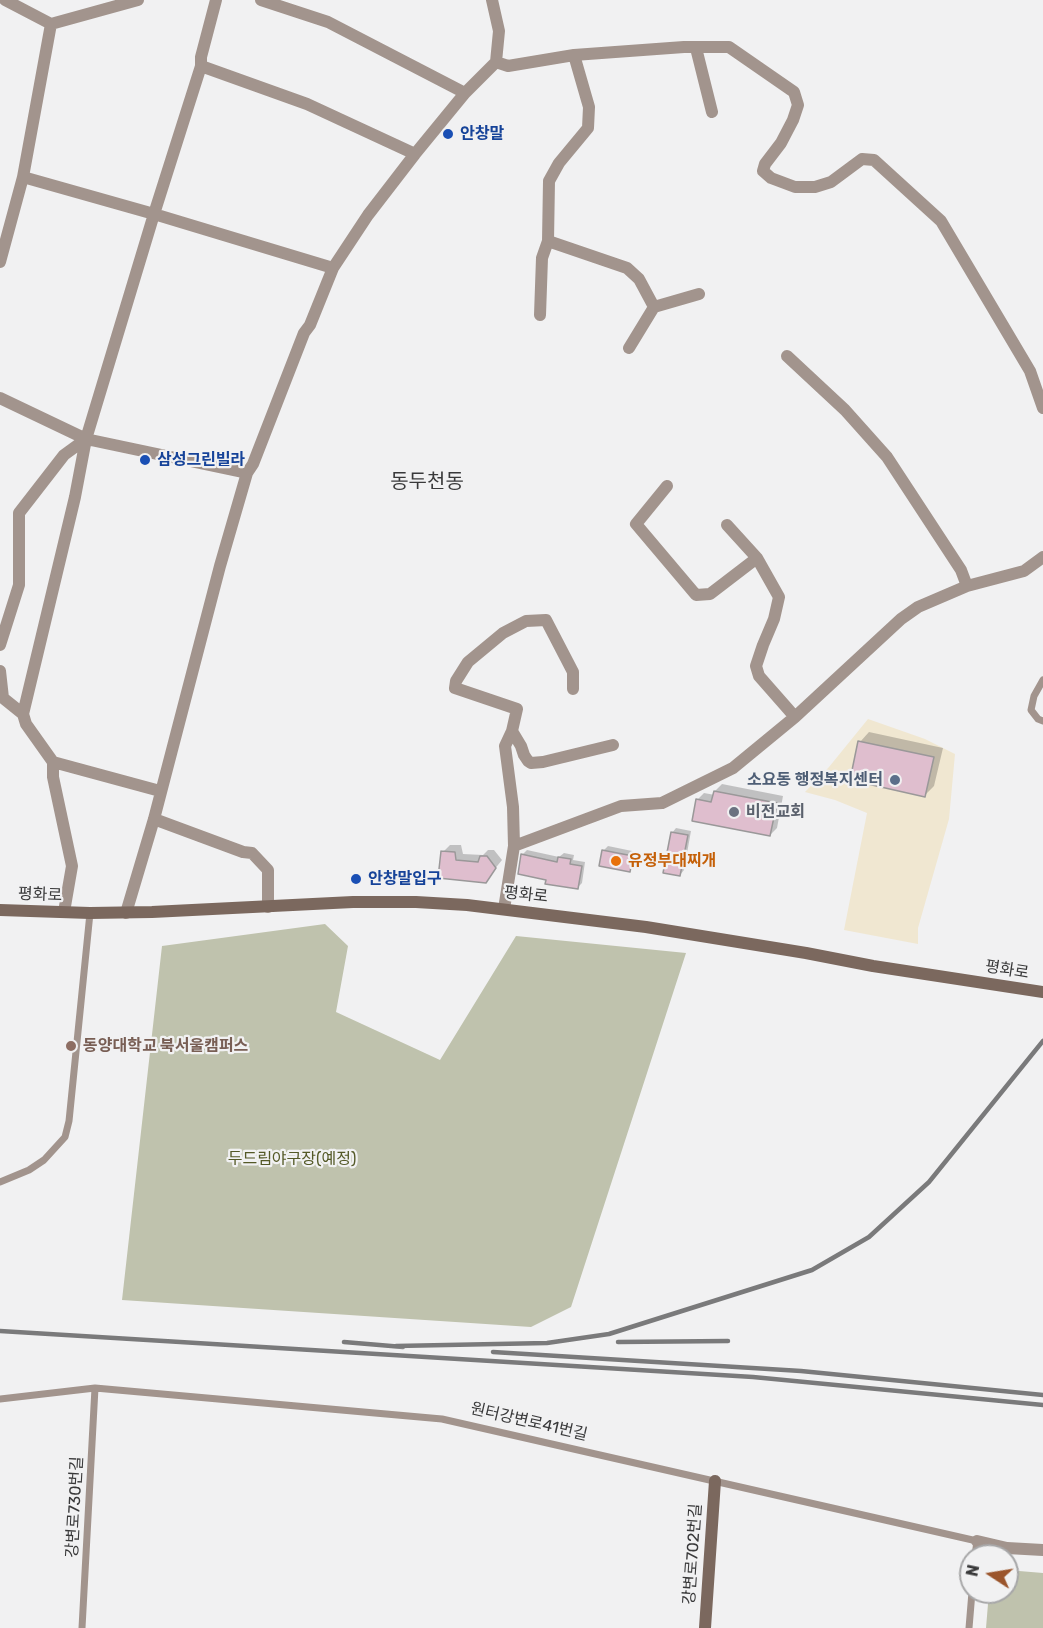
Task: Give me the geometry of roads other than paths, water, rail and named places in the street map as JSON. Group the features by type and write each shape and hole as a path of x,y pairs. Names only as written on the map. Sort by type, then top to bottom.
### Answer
{"main road":[{"name":"평화로","path":"0,910 126,913 353,902 416,902 504,909 646,927 873,966 1043,992"},
{"name":"강변로702번길","path":"705,1628 715,1481"}],"street":[{"path":"5,0 51,24 138,0"},
{"path":"64,912 72,866 53,777 53,762 26,724 23,714 75,497 86,439 201,66 201,57 216,0"},
{"path":"261,0 328,22 465,93"},
{"path":"126,913 154,819 247,473 254,464 304,333 310,324 333,268 368,215 415,154 465,93 496,62 499,31 492,0"},
{"path":"0,262 23,177 51,24"},
{"path":"496,62 508,66 574,55 684,47 729,47 794,92 798,105 781,143 765,164 763,171 771,178 795,187 815,187 831,182 862,159 874,160 941,221 1030,371 1043,408"},
{"path":"696,48 712,112"},
{"path":"540,315 542,258 548,241 549,181 559,163 588,128 589,107 574,55"},
{"path":"201,66 306,104 415,154"},
{"path":"23,177 154,213 333,268"},
{"path":"548,241 627,268 639,279 654,307"},
{"path":"629,348 654,307 699,294"},
{"path":"787,356 845,410 887,457 961,570 967,586"},
{"path":"0,398 86,439 247,473"},
{"path":"0,645 19,585 19,513 64,455 86,439"},
{"path":"667,486 636,524 696,596 710,594 757,558"},
{"path":"728,525 757,558 779,597 774,619 756,666 759,676 795,717"},
{"path":"514,846 621,806 662,803 733,768 795,717 901,619 918,607 967,586 1024,571 1043,557"},
{"path":"504,909 514,846 513,807 505,746 512,731 516,709 455,688 456,681 468,662 503,633 526,621 546,620 573,672 573,689"},
{"path":"0,671 3,698 23,714"},
{"path":"512,731 524,755 531,763 613,745"},
{"path":"53,762 160,792"},
{"path":"154,819 243,852 252,853 268,870 268,907"},
{"name":"원터강변로41번길","path":"977,1541 1007,1548 1043,1550"}],"lane":[{"path":"1043,680 1034,696 1031,710 1038,719 1043,721"},
{"path":"0,1182 29,1170 45,1160 65,1137 69,1120 90,913"},
{"name":"원터강변로41번길","path":"0,1399 95,1388 442,1419 977,1541"},
{"name":"강변로730번길","path":"82,1628 95,1388"},
{"path":"969,1628 971,1604"}],"railway":[{"path":"396,1346 547,1343 609,1334 812,1270 869,1237 929,1182 1043,1041"},
{"path":"0,1331 753,1377 1043,1405"},
{"path":"618,1342 728,1341"},
{"path":"344,1342 403,1347"},
{"path":"493,1352 801,1371 1043,1395"}],"place":[{"name":"안창말","path":"448,134"},
{"name":"삼성그린빌라","path":"145,460"},
{"name":"소요동 행정복지센터","path":"895,780"},
{"name":"비전교회","path":"734,812"},
{"name":"유정부대찌개","path":"616,861"},
{"name":"안창말입구","path":"356,879"},
{"name":"동양대학교 북서울캠퍼스","path":"71,1046"}],"district":[{"name":"동두천동","path":"427,482"}],"park label":[{"name":"두드림야구장(예정)","path":"292,1159"}]}
